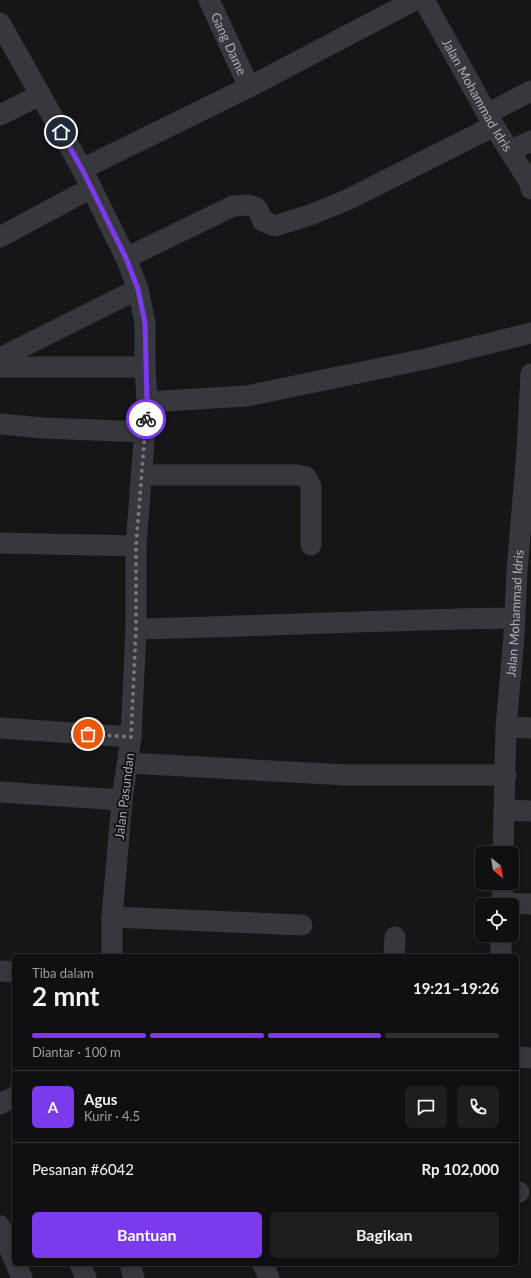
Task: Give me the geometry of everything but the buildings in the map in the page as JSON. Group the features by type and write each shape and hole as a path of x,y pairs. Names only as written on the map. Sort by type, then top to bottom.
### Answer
{"street":[{"name":"Gang Dame","path":"209,0 249,87"},
{"path":"82,169 249,87 415,0"},
{"name":"Jalan Mohammad Idris","path":"424,0 490,120 530,183 531,189"},
{"name":"Jalan Pasundan","path":"0,23 82,169 126,258 138,289 145,323 147,402 146,432 136,546 136,629 131,737 122,800 112,917 112,954"},
{"path":"126,258 233,206 249,205 257,208 263,221 275,226 310,215 347,200 490,120 531,91"},
{"path":"0,115 40,96"},
{"path":"510,151 531,141"},
{"path":"0,237 91,188"},
{"path":"0,358 138,289"},
{"path":"147,402 247,396 430,358 531,333"},
{"path":"0,367 145,366"},
{"name":"Jalan Mohammad Idris","path":"503,846 506,727 520,630 524,571 531,374"},
{"path":"0,424 43,428 146,432"},
{"path":"142,475 297,474 306,477 311,486 311,545"},
{"path":"0,543 136,546"},
{"path":"136,629 401,620 520,630"},
{"path":"506,727 531,728"},
{"path":"0,728 131,737"},
{"path":"128,763 346,775 506,775"},
{"path":"0,792 122,800"},
{"path":"504,810 531,811"},
{"path":"502,897 531,904"},
{"path":"112,917 302,926"},
{"path":"501,942 501,954"},
{"path":"0,971 12,972"},
{"path":"519,1057 531,1058"},
{"path":"0,1104 12,1098"},
{"path":"0,1226 12,1254"},
{"path":"17,1266 22,1278"},
{"path":"81,1266 86,1278"},
{"path":"131,1266 134,1278"},
{"path":"264,1266 269,1278"}],"way so far":[{"path":"88,734 131,737 136,629 136,546 146,419"}],"route":[{"path":"61,132 82,169 126,258 138,289 145,323 146,419"}]}
